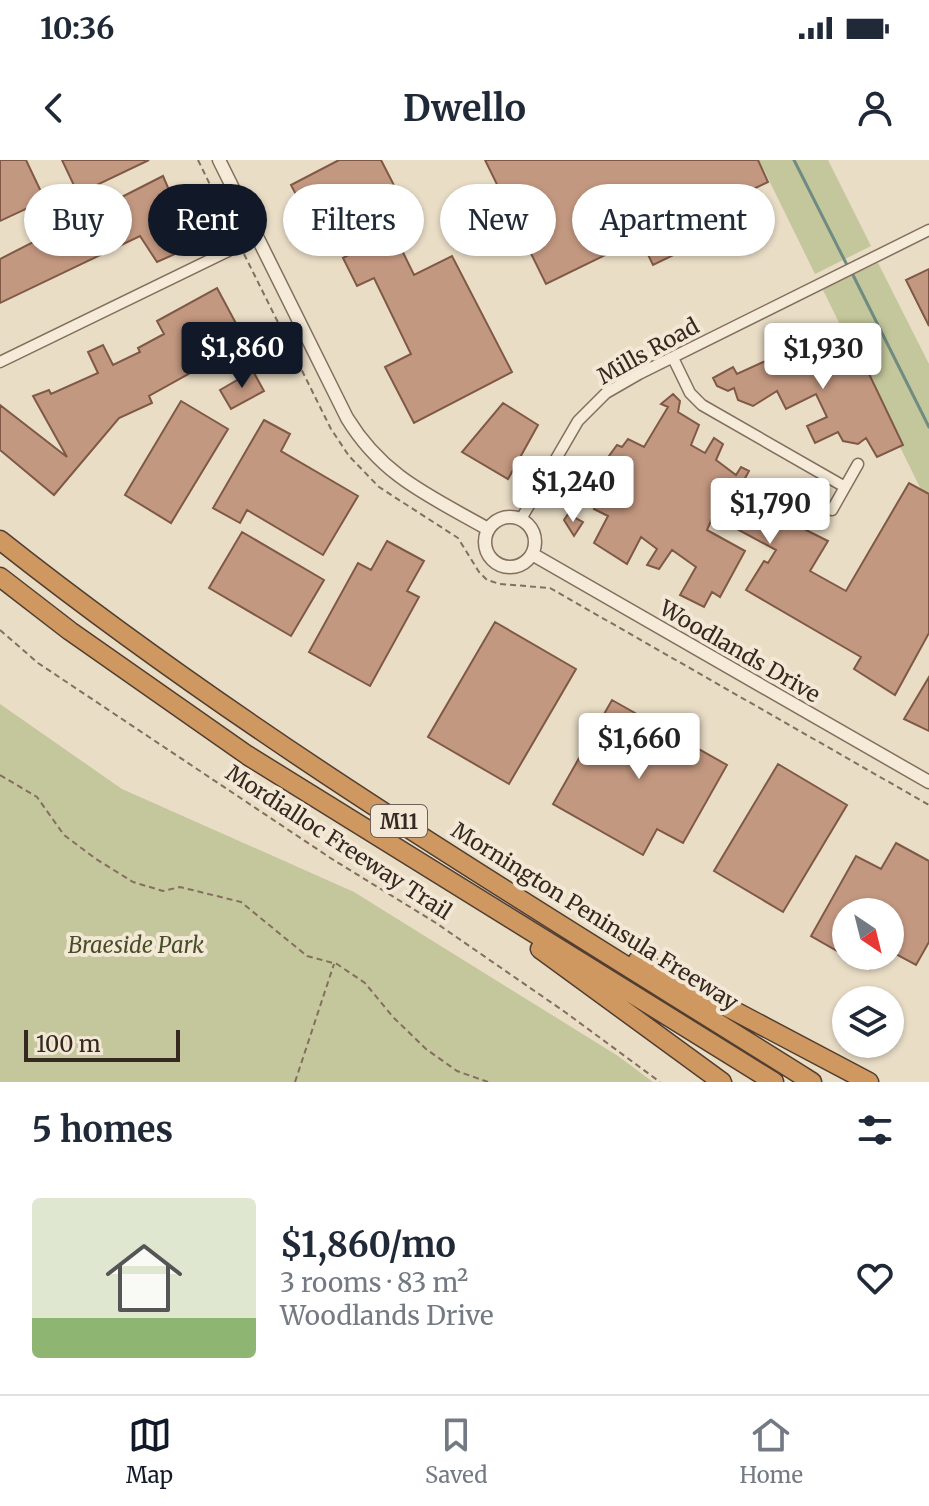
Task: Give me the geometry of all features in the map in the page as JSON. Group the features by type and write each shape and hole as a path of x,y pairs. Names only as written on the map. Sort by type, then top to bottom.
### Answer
{"highway":[{"name":"Mornington Peninsula Freeway","path":"0,540 93,614 196,688 812,1082"},
{"name":"Mornington Peninsula Freeway","path":"0,577 179,710 335,811 774,1082"},
{"path":"179,710 252,762 515,931 722,1082"},
{"path":"522,899 869,1082"}],"street":[{"path":"219,160 231,184"},
{"name":"Mills Road","path":"521,519 578,421 606,393 929,230"},
{"path":"0,362 218,256"},
{"path":"266,256 362,443 384,466 407,483 488,529"},
{"path":"673,358 690,393 702,405 845,487"},
{"path":"832,510 858,464"},
{"path":"499,519 521,519 528,524 535,537 532,554 522,565 497,564 487,553 488,529 499,519"},
{"name":"Woodlands Drive","path":"532,554 929,782"}],"path":[{"path":"541,587 561,594 929,805"},
{"name":"Mordialloc Freeway Trail","path":"0,630 38,663 306,843 436,923 660,1082"},
{"path":"0,775 37,797 64,835 133,882 163,891 180,887 241,902 307,956 334,963 365,983 393,1017 426,1049 457,1071 488,1082"},
{"path":"295,1082 334,963"}],"green space":[{"path":"759,160 828,160 871,246 815,274 775,193 775,184 771,184"},
{"path":"878,263 929,364 929,506 823,290"},
{"name":"Braeside Park","path":"0,704 122,789 354,892 618,1056 653,1082 0,1082"}],"building":[{"path":"0,160 26,160 37,184 24,184 24,210 0,221"},
{"path":"62,160 149,160 99,184 73,184"},
{"path":"339,160 381,160 393,184 293,184"},
{"path":"485,160 758,160 768,182 572,184 572,256 603,256 546,284 532,256 556,256 556,184 497,184"},
{"path":"163,176 166,184 148,184 148,248 140,236 132,240 132,192"},
{"path":"24,247 24,256 98,256 0,303 0,259"},
{"path":"153,256 170,256 157,262"},
{"path":"405,256 414,275 452,256 512,372 414,423 385,367 411,354 374,278 357,286 343,258"},
{"path":"649,256 671,256 653,265"},
{"path":"929,269 929,326 906,280"},
{"path":"217,288 246,342 149,396 152,403 119,418 54,495 0,450 0,405 67,457 33,396 49,390 51,394 98,373 88,352 103,345 113,365 140,352 138,348 164,334 157,321"},
{"path":"839,326 844,337 850,334 903,445 877,457 866,438 858,444 843,441 838,432 815,443 807,426 827,417 816,394 786,409 777,391 753,406 738,400 734,388 728,391 717,386 713,378 733,367 737,374 794,348 798,358 827,346 821,334"},
{"path":"253,371 264,391 231,409 220,390"},
{"path":"673,394 680,401 678,412 699,425 691,445 705,453 714,438 723,444 716,460 736,475 741,467 749,471 743,482 770,497 779,482 786,486 773,510 789,519 805,489 824,497 806,530 828,541 810,571 846,591 909,483 929,494 929,633 895,695 854,669 861,657 746,590 764,561 768,563 776,550 713,516 707,530 745,551 720,597 712,592 704,607 680,595 696,567 672,550 659,569 647,565 657,549 641,537 627,564 594,543 608,516 594,509 604,494 587,485 596,468 612,479 621,463 609,456 617,445 622,447 628,439 644,447 668,407 661,404"},
{"path":"181,401 228,429 171,523 125,495"},
{"path":"503,403 538,425 508,479 462,452"},
{"path":"264,420 290,434 281,451 358,496 323,555 247,510 240,523 213,508"},
{"path":"568,514 583,522 574,536 564,520"},
{"path":"242,532 324,580 291,636 209,588"},
{"path":"387,541 424,561 407,591 419,597 370,686 309,652 358,563 371,570"},
{"path":"495,622 576,669 509,784 428,737"},
{"path":"929,677 929,731 904,719"},
{"path":"612,700 727,765 683,843 657,829 643,855 553,804"},
{"path":"778,764 847,805 783,912 714,871"},
{"path":"896,843 929,861 929,942 916,965 904,959 904,898 832,898 856,856 881,869"},
{"path":"832,899 832,948 811,936"}],"waterway":[{"path":"794,160 848,267"},
{"path":"852,273 929,427"}]}
